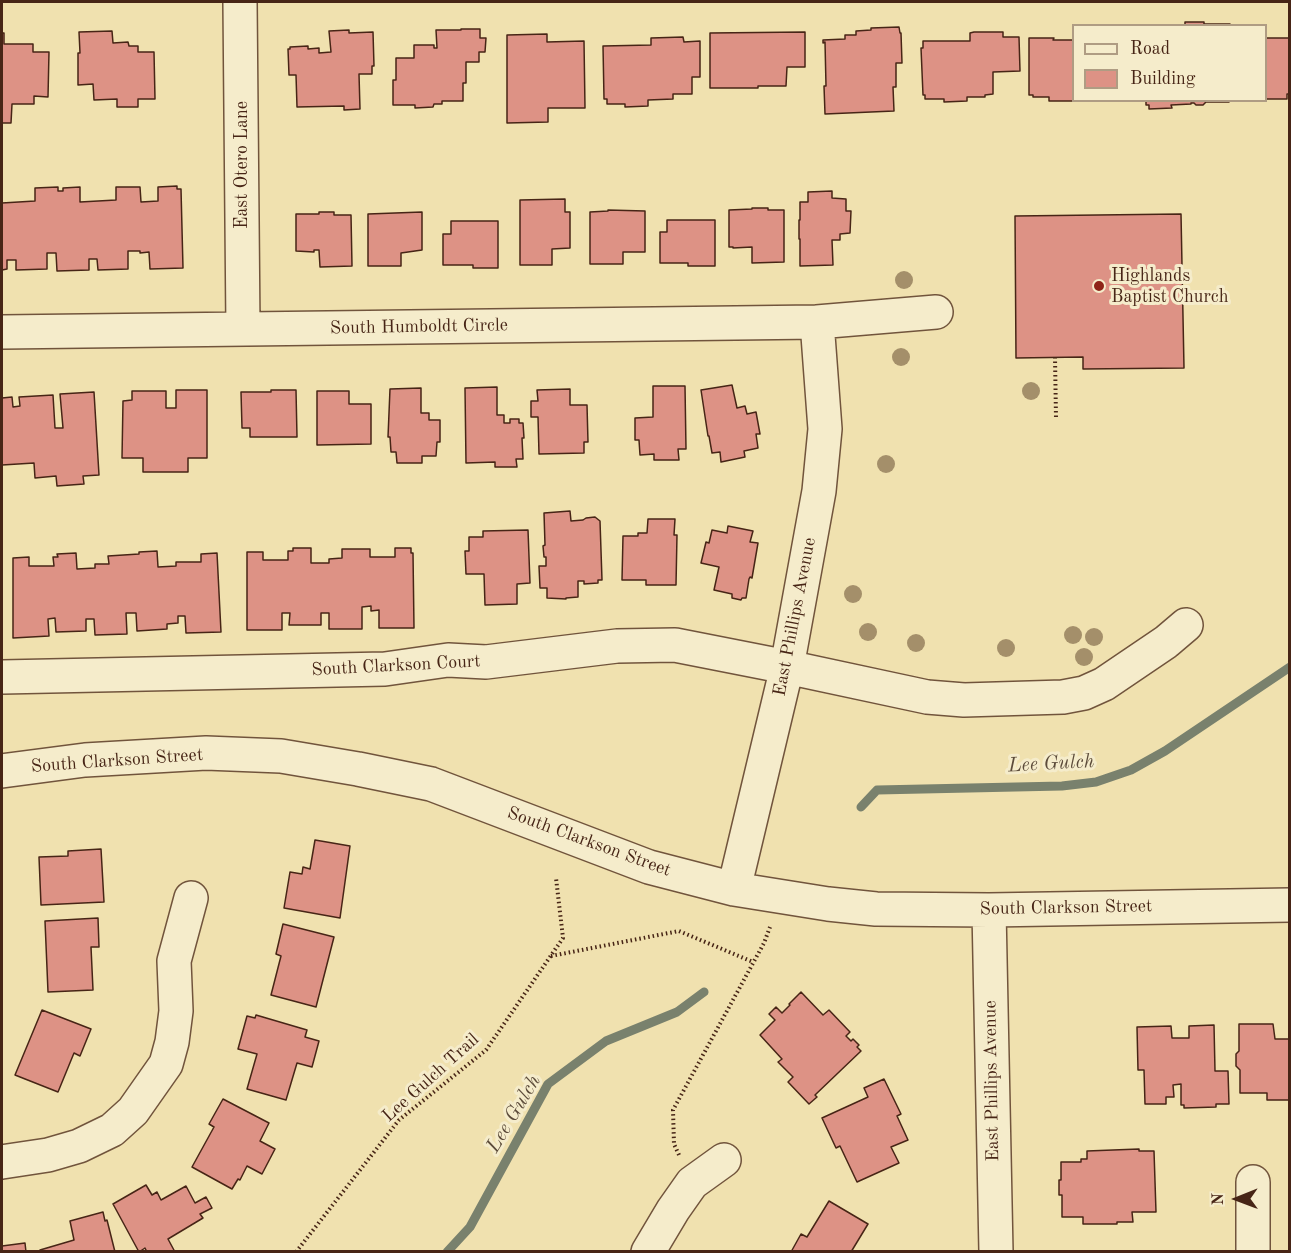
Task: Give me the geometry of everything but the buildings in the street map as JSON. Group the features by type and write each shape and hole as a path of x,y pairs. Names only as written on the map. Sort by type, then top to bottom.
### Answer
{"street":[{"name":"East Otero Lane","path":"240,2 243,329"},
{"name":"South Humboldt Circle","path":"2,332 243,329 818,332 936,312"},
{"name":"East Phillips Avenue","path":"734,889 787,667 819,491 825,429 818,332"},
{"name":"South Clarkson Court","path":"2,677 384,669 448,660 486,662 617,646 675,645 927,697 964,699 1064,697 1084,693 1104,684 1166,642 1186,625"},
{"name":"South Clarkson Street","path":"2,771 85,760 206,753 281,756 431,784 649,867 734,889 876,909 989,910 1290,905"},
{"path":"2,1162 48,1155 79,1146 112,1130 133,1111 166,1064 172,1042 176,1011 174,961 190,898"},
{"name":"East Phillips Avenue","path":"989,910 996,1251"},
{"path":"648,1251 672,1210 692,1183 724,1160"},
{"path":"1253,1182 1253,1251"}],"path":[{"path":"1054,357 1056,418"},
{"name":"Lee Gulch Trail","path":"296,1251 399,1120 486,1050 563,938 556,879"},
{"path":"692,1183 674,1144 673,1110 764,943 781,897"},
{"path":"550,957 679,931 753,962"}],"waterway":[{"name":"Lee Gulch","path":"861,807 877,790 1062,786 1096,782 1131,770 1165,751 1290,667"},
{"name":"Lee Gulch","path":"447,1252 470,1227 548,1084 606,1041 677,1012 704,992"}],"place":[{"name":"Highlands Baptist Church","path":"1099,286"}]}
